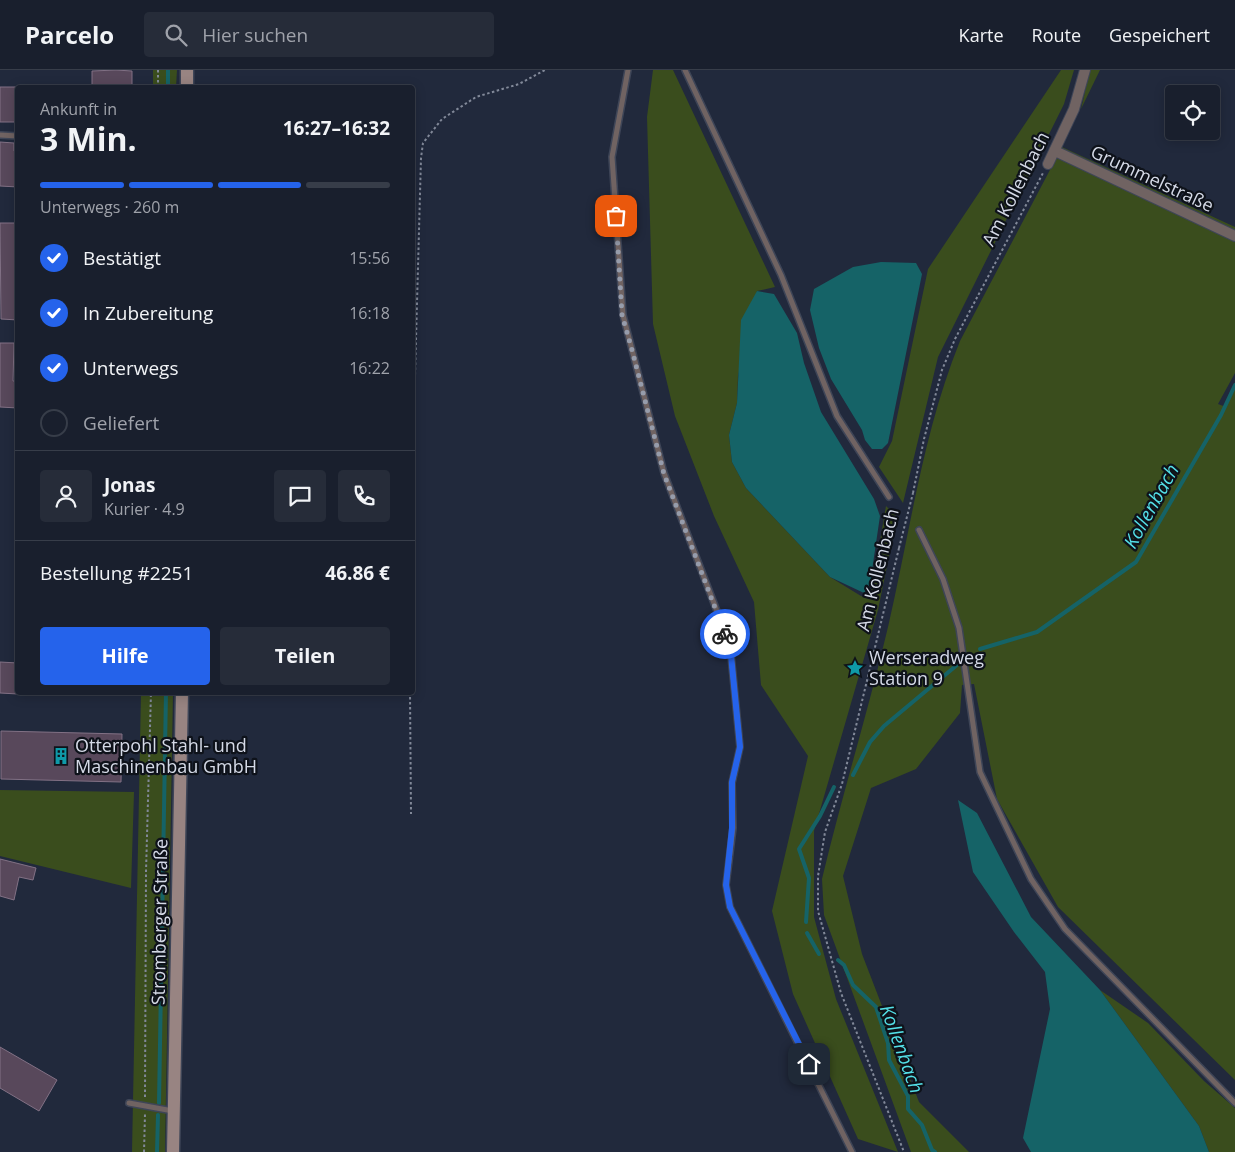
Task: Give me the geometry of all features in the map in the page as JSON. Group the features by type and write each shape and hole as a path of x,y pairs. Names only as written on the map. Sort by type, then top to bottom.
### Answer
{"main road":[{"path":"187,70 187,85"},
{"name":"Stromberger Straße","path":"173,1152 182,695"}],"street":[{"name":"Am Kollenbach","path":"1048,164 1074,109 1085,70"},
{"name":"Grummelstraße","path":"1054,151 1235,236"}],"lane":[{"path":"628,70 612,157 622,315 664,474 730,645 740,747 732,782 732,828 726,885 730,907 852,1152"},
{"path":"685,70 782,275 838,416 889,497"},
{"path":"0,135 15,136"},
{"path":"919,530 943,579 959,628 980,772 1031,879 1065,929 1235,1103"},
{"path":"129,1104 174,1111"}],"path":[{"path":"158,70 158,85"},
{"path":"415,376 423,143 442,119 476,97 518,84 545,70"},
{"name":"Am Kollenbach","path":"904,1152 841,994 818,912 818,876 826,832 842,784 942,370 955,340 1048,164"},
{"path":"144,1152 146,872 152,695"},
{"path":"410,695 411,814"}],"shaded area":[{"path":"153,70 177,70 176,85 153,85"},
{"path":"653,70 673,70 775,287 757,291 738,376 737,403 729,435 732,462 746,488 830,577 861,596 870,599 886,506 897,517 878,610 814,831 814,917 836,999 898,1152 858,1139 793,994 772,911 808,756 761,685 754,602 714,516 675,416 653,324 647,117"},
{"path":"1061,70 1074,70 1064,104 938,357 903,503 879,467 892,441 928,269"},
{"path":"1090,70 1100,70 1081,109"},
{"path":"1062,147 1235,227 1235,373 1218,404 1226,407 1235,389 1235,1080 1058,907 997,799 974,684 962,685 960,713 916,769 871,788 843,876 862,954 919,1102 969,1152 911,1152 824,915 822,879 888,627 918,483 947,376 960,341"},
{"path":"881,262 916,263 922,274 888,443 882,449 872,449 831,379 819,348 810,310 814,289 853,267"},
{"path":"757,291 774,294 797,333 804,363 821,412 874,499 880,516 870,584 864,593 830,577 746,488 732,462 729,435 737,403 741,320"},
{"path":"141,695 173,695 165,1152 132,1152"},
{"path":"0,790 134,792 131,888 0,856"},
{"path":"958,800 977,813 1031,917 1100,990 1199,1126 1209,1152 1031,1152 1023,1138 1050,1009 1045,972 1014,932 973,872"},
{"path":"1100,990 1148,1023 1204,1081 1235,1108 1235,1152 1209,1152 1199,1126"}],"building":[{"path":"92,71 132,71 132,85 92,85"},
{"path":"0,87 15,87 15,122 0,122"},
{"path":"0,142 14,143 15,187 0,186"},
{"path":"0,223 15,223 15,320 1,319"},
{"path":"0,343 14,343 13,381 15,381 15,408 0,407"},
{"path":"0,662 15,663 15,694 0,693"},
{"name":"Otterpohl Stahl- und Maschinenbau GmbH","path":"1,731 122,734 121,782 1,779"},
{"path":"0,859 36,868 33,880 19,877 14,900 0,896"},
{"path":"0,1047 57,1080 39,1111 0,1088"}],"waterway":[{"path":"168,70 168,85"},
{"name":"Kollenbach","path":"980,649 1037,632 1136,562 1221,415 1235,385"},
{"name":"Kollenbach","path":"853,775 870,742 884,726 957,665"},
{"path":"159,1103 166,695"},
{"name":"Kollenbach","path":"806,922 809,878 799,849 820,816 834,787"},
{"name":"Kollenbach","path":"807,933 819,954"},
{"name":"Kollenbach","path":"838,960 844,965 853,985 876,1007 888,1043 889,1060 908,1096 908,1109 922,1125 932,1150 935,1152"},
{"path":"157,1152 158,1115"}],"way so far":[{"path":"616,216 622,315 664,474 725,634"}],"place":[{"name":"Werseradweg Station 9","path":"855,668"},
{"name":"Otterpohl Stahl- und Maschinenbau GmbH","path":"61,756"}],"route":[{"path":"725,634 730,645 740,747 732,782 732,828 726,885 730,907 809,1064"}]}
